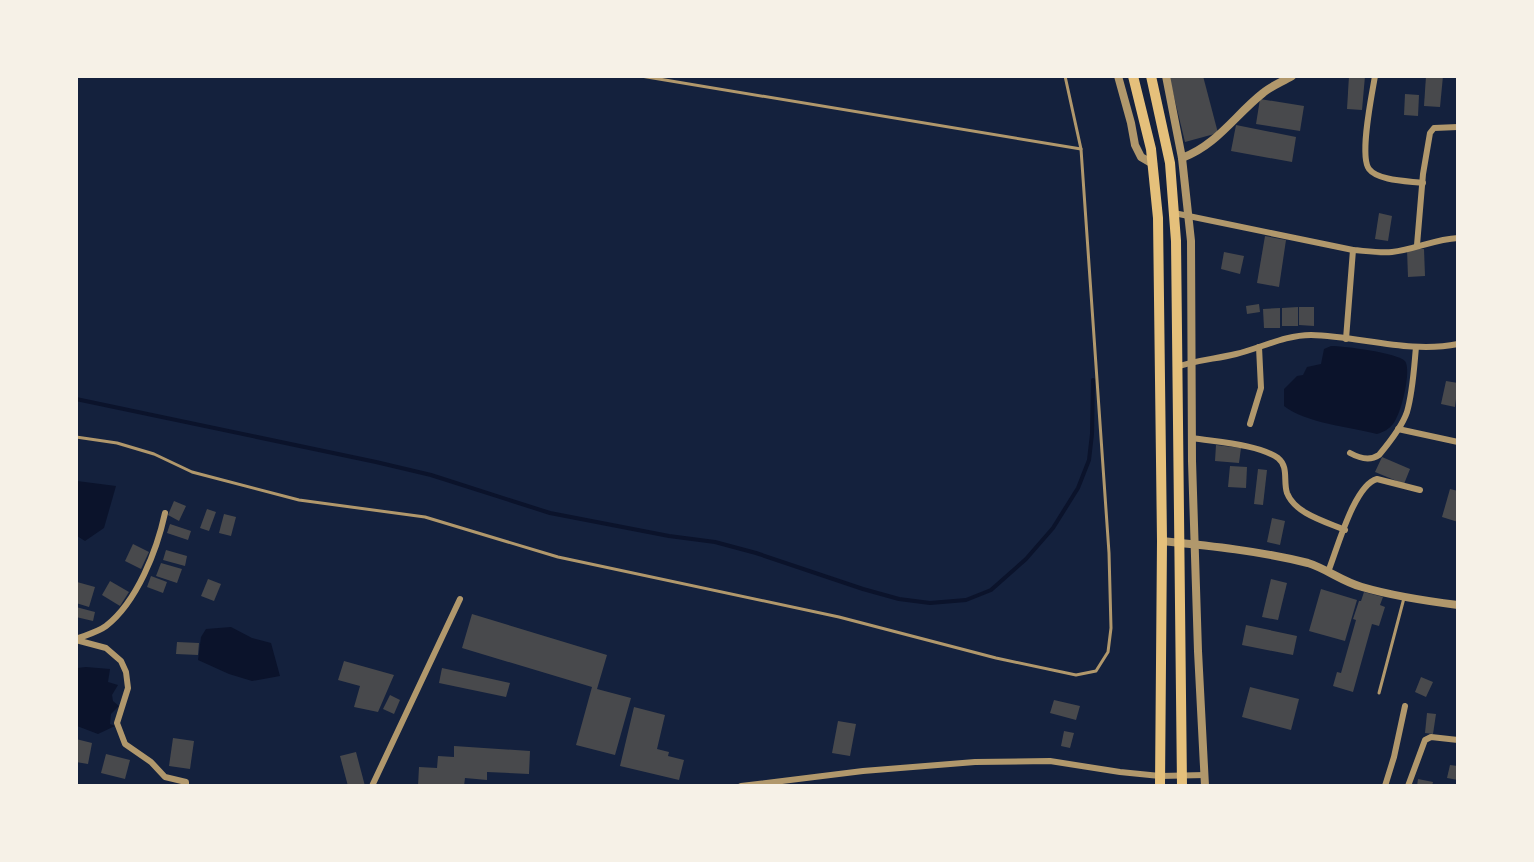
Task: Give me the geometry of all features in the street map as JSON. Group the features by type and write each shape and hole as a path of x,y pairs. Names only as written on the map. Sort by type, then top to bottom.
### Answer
{"highway":[{"path":"1133,76 1153,164 1160,263 1162,541 1160,781"},
{"path":"1151,76 1170,164 1174,213 1182,780"}],"street":[{"path":"1118,76 1135,145 1141,157 1153,164"},
{"path":"1166,76 1182,158 1191,241 1192,438 1198,651 1205,786"},
{"path":"1182,158 1217,138 1265,91 1292,76"},
{"path":"1375,76 1365,139 1365,159 1368,168 1374,173 1389,178 1423,183"},
{"path":"1417,245 1430,133 1434,128 1458,127"},
{"path":"1174,213 1353,250 1394,252 1442,239 1458,238"},
{"path":"1347,339 1353,250"},
{"path":"1177,367 1191,362 1235,355 1292,336 1311,335 1416,347 1439,348 1458,344"},
{"path":"1250,424 1261,388 1259,347"},
{"path":"1350,453 1374,459 1398,429 1407,412 1416,347"},
{"path":"1398,429 1458,442"},
{"path":"1192,438 1251,448 1277,458 1285,471 1287,492 1292,500 1312,516 1345,530"},
{"path":"1328,572 1361,492 1371,480 1385,481 1420,490"},
{"path":"76,640 104,627 123,611 159,539 165,513"},
{"path":"1162,541 1195,543 1256,552 1311,564 1361,587 1404,597 1458,605"},
{"path":"372,786 460,599"},
{"path":"76,640 106,648 121,661 126,672 128,688 117,723 125,744 151,762 165,777 186,782 186,786"},
{"path":"1385,786 1405,706"},
{"path":"1408,786 1425,740 1431,737 1458,740"},
{"path":"741,786 863,771 975,762 1050,761 1160,781 1182,780 1205,775"}],"lane":[{"path":"641,76 1081,149"},
{"path":"76,438 117,443 154,454 192,472 299,500 425,517 558,557 839,617 996,658 1076,675 1096,671 1108,652 1111,628 1109,553 1081,149 1065,76"},
{"path":"1379,693 1404,597"}],"water":[{"path":"1331,346 1382,353 1405,361 1407,373 1402,402 1396,419 1386,430 1377,434 1328,424 1304,417 1284,406 1284,389 1297,376 1303,375 1307,367 1321,364 1324,349"},
{"path":"77,481 116,486 104,528 85,541 77,536"},
{"path":"231,627 252,638 271,643 280,676 252,681 229,674 198,660 201,637 206,629"},
{"path":"77,668 110,669 108,682 118,685 112,695 113,701 119,706 111,714 110,724 115,726 98,734 77,726"}],"building":[{"path":"1169,76 1203,76 1218,133 1185,142"},
{"path":"1349,76 1365,76 1362,110 1347,109"},
{"path":"1426,76 1443,76 1440,107 1424,106"},
{"path":"1405,94 1419,95 1418,116 1404,115"},
{"path":"1260,99 1304,106 1300,131 1256,124"},
{"path":"1236,125 1296,137 1292,162 1231,151"},
{"path":"1379,213 1392,216 1388,241 1375,239"},
{"path":"1265,236 1286,240 1279,287 1257,283"},
{"path":"1407,249 1424,249 1425,276 1408,277"},
{"path":"1224,252 1244,256 1240,274 1221,269"},
{"path":"1259,304 1260,312 1247,314 1246,306"},
{"path":"1298,307 1298,326 1282,326 1282,308"},
{"path":"1299,307 1314,307 1314,326 1299,325"},
{"path":"1280,308 1280,328 1264,328 1263,309"},
{"path":"1446,381 1458,383 1455,407 1441,404"},
{"path":"1216,445 1241,448 1239,463 1215,461"},
{"path":"1382,457 1410,469 1404,484 1375,472"},
{"path":"1230,466 1247,467 1246,488 1228,487"},
{"path":"1258,469 1267,470 1263,505 1254,504"},
{"path":"1450,489 1458,491 1458,522 1442,517"},
{"path":"174,501 186,506 179,521 168,515"},
{"path":"207,509 216,512 209,531 200,528"},
{"path":"224,514 236,517 231,536 219,533"},
{"path":"1272,518 1285,521 1280,545 1267,542"},
{"path":"170,524 191,531 188,540 167,533"},
{"path":"133,544 149,552 141,569 125,561"},
{"path":"166,550 187,556 185,566 163,560"},
{"path":"161,563 182,569 177,583 156,576"},
{"path":"151,576 167,582 163,593 147,587"},
{"path":"208,579 221,584 214,601 201,596"},
{"path":"1271,579 1287,583 1278,620 1262,617"},
{"path":"110,581 129,592 120,606 102,595"},
{"path":"77,582 95,587 89,607 76,603"},
{"path":"1321,589 1357,600 1345,641 1309,631"},
{"path":"1364,592 1383,597 1380,605 1385,607 1379,626 1372,624 1353,692 1333,686 1337,672 1341,673 1356,620 1353,619"},
{"path":"76,607 95,612 93,621 76,617"},
{"path":"472,614 607,655 597,689 631,698 615,755 576,745 592,687 462,648"},
{"path":"1246,625 1297,636 1293,655 1242,645"},
{"path":"177,642 199,643 198,655 176,654"},
{"path":"344,661 394,675 378,712 354,707 360,686 338,680"},
{"path":"442,668 510,683 506,697 439,683"},
{"path":"1421,677 1433,682 1426,697 1415,692"},
{"path":"1250,687 1299,699 1291,730 1242,717"},
{"path":"390,695 400,700 394,714 383,709"},
{"path":"1054,700 1080,706 1076,720 1050,713"},
{"path":"634,707 665,715 657,749 669,752 668,756 684,760 679,780 620,766"},
{"path":"1427,713 1436,714 1433,734 1425,733"},
{"path":"838,721 856,724 850,756 832,753"},
{"path":"1064,731 1074,733 1070,748 1061,746"},
{"path":"173,738 194,741 190,769 169,766"},
{"path":"76,739 92,743 88,764 76,762"},
{"path":"454,746 530,751 529,774 487,772 487,780 465,778 464,786 418,786 419,767 437,768 438,756 454,757"},
{"path":"356,752 365,786 348,786 340,756"},
{"path":"106,754 130,760 125,779 101,773"},
{"path":"1450,765 1458,766 1458,780 1447,778"},
{"path":"1418,779 1433,782 1432,786 1417,786"}],"waterway":[{"path":"76,399 431,475 550,513 669,536 715,542 756,553 863,589 899,599 930,603 966,600 991,590 1026,559 1053,528 1078,488 1089,460 1093,380"}]}
